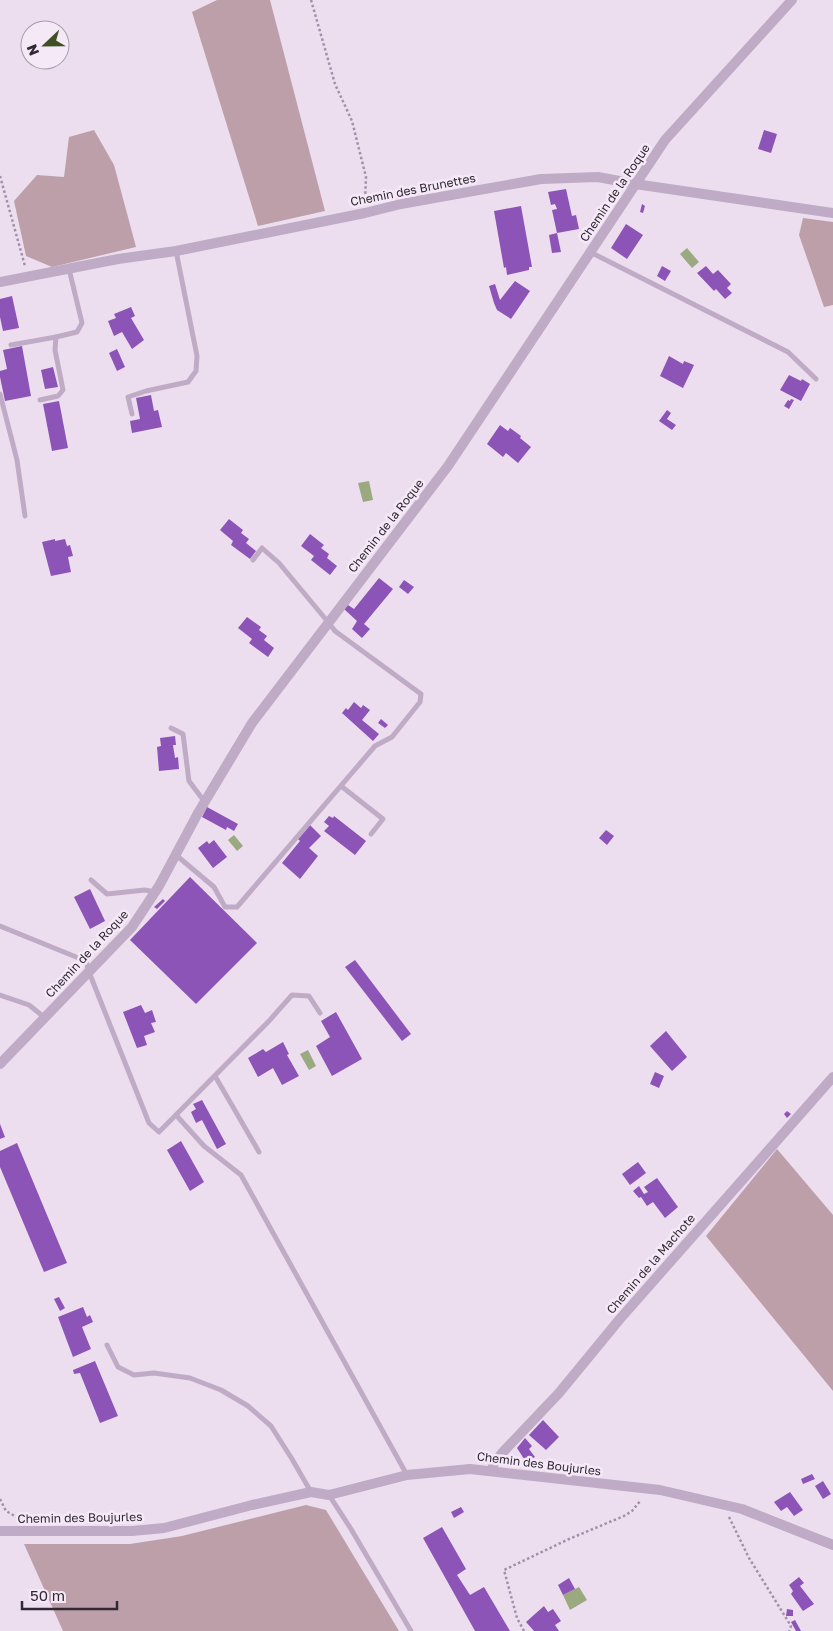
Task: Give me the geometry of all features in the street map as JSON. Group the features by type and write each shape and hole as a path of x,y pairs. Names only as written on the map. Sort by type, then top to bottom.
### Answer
{"street":[{"name":"Chemin de la Roque","path":"0,1064 132,927 155,892 204,802 252,723 448,466 666,140 792,0"},
{"name":"Chemin des Brunettes","path":"0,282 118,259 176,251 401,204 541,179 598,177 833,213"},
{"name":"Chemin de la Machote","path":"492,1470 494,1463 503,1452 559,1393 625,1313 833,1077"},
{"name":"Chemin des Boujurles","path":"0,1531 132,1531 164,1528 311,1492 329,1495 407,1475 470,1468 656,1489 742,1509 833,1545"}],"lane":[{"path":"132,414 128,397 188,382 196,371 197,356 176,251"},
{"path":"590,252 788,352 816,379"},
{"path":"11,345 77,332 82,323 69,269"},
{"path":"40,400 58,396 63,390 55,350 56,337"},
{"path":"0,394 17,460 25,516"},
{"path":"176,855 214,888 225,907 237,906 375,746 392,737 420,702 421,694 335,632 279,563 262,548 253,560"},
{"path":"172,728 183,734 189,781 204,802"},
{"path":"341,786 383,819 371,834"},
{"path":"91,880 107,894 145,890 155,892"},
{"path":"0,926 86,961 149,1123 158,1132 269,1021 292,995 309,996 320,1013"},
{"path":"0,995 29,1005 45,1018"},
{"path":"215,1076 259,1152"},
{"path":"176,1115 204,1146 241,1174 407,1475"},
{"path":"107,1344 118,1367 134,1375 154,1373 190,1378 221,1390 248,1406 270,1426 311,1492"},
{"path":"329,1495 351,1529 410,1631"}],"path":[{"path":"311,0 335,84 352,120 366,177 365,213"},
{"path":"0,176 28,277"},
{"path":"524,1631 517,1618 504,1570 569,1539 624,1516 656,1489"},
{"path":"724,1505 748,1558 791,1626 789,1631"}],"shaded area":[{"path":"217,0 270,0 325,211 258,226 192,12"},
{"path":"94,130 114,165 136,247 52,267 26,256 14,201 37,175 64,177 69,137"},
{"path":"803,218 833,222 833,305 824,307 799,235"},
{"path":"687,248 699,262 692,268 680,254"},
{"path":"369,481 373,500 363,502 358,483"},
{"path":"234,835 243,846 237,851 228,840"},
{"path":"308,1050 316,1066 309,1070 300,1054"},
{"path":"777,1149 833,1215 833,1391 706,1236"},
{"path":"306,1505 326,1510 399,1631 63,1631 24,1544 130,1544 182,1536"},
{"path":"579,1587 587,1600 570,1610 563,1595"}],"building":[{"path":"764,130 777,134 771,153 758,149"},
{"path":"566,189 572,216 576,215 579,229 557,233 552,210 557,209 555,204 551,205 548,192"},
{"path":"642,204 645,206 643,213 640,212"},
{"path":"521,206 532,267 529,267 529,270 507,275 506,267 504,268 494,211"},
{"path":"626,224 643,235 627,259 611,248"},
{"path":"557,233 561,252 552,253 549,235"},
{"path":"662,266 671,271 665,281 657,276"},
{"path":"706,266 713,274 718,270 731,284 727,288 732,293 725,299 716,289 714,291 697,273"},
{"path":"515,281 530,291 511,319 497,310 489,286 495,284 500,300"},
{"path":"12,296 19,328 3,331 0,317 0,299"},
{"path":"131,307 135,316 131,318 144,340 132,349 122,332 114,336 108,321 116,318 114,314"},
{"path":"22,346 31,396 5,401 0,377 0,371 7,369 3,350"},
{"path":"117,349 125,367 117,371 109,353"},
{"path":"669,356 683,364 684,361 694,365 683,388 660,376"},
{"path":"53,367 58,387 45,389 41,370"},
{"path":"789,375 810,384 801,401 780,390"},
{"path":"151,395 154,411 158,410 162,427 132,433 130,421 140,419 136,398"},
{"path":"791,399 794,400 789,409 784,406"},
{"path":"59,401 68,448 52,451 43,404"},
{"path":"667,410 671,413 667,419 676,425 672,430 659,421"},
{"path":"500,425 508,431 510,428 531,447 518,463 506,453 503,457 487,444"},
{"path":"229,519 243,530 241,533 249,539 246,543 256,551 250,559 231,545 233,541 220,530"},
{"path":"310,534 324,545 321,548 329,554 327,558 337,566 330,575 311,560 314,556 301,546"},
{"path":"55,539 55,541 65,539 67,546 70,545 73,556 68,557 71,572 51,576 42,542"},
{"path":"379,578 393,589 364,624 370,629 362,638 352,629 357,621 344,609 348,605 354,609"},
{"path":"404,580 414,587 408,594 399,587"},
{"path":"247,617 261,627 259,630 267,636 264,640 274,648 268,657 249,643 252,639 238,628"},
{"path":"354,702 361,708 363,705 370,710 362,720 379,734 373,741 342,713 346,708 348,710"},
{"path":"381,719 388,725 385,728 378,723"},
{"path":"175,736 176,745 173,745 175,758 178,757 179,769 159,771 157,747 161,746 160,738"},
{"path":"207,807 238,824 234,831 227,827 226,830 202,817"},
{"path":"329,816 333,818 334,816 366,841 355,855 324,831 329,826 324,822"},
{"path":"310,825 321,836 309,848 318,856 300,879 282,863"},
{"path":"606,830 614,836 607,845 599,838"},
{"path":"214,840 227,857 213,868 198,848 207,841 209,844"},
{"path":"190,877 257,943 196,1004 130,940"},
{"path":"90,889 105,921 90,929 74,897"},
{"path":"163,899 165,901 157,909 154,907"},
{"path":"355,960 411,1034 402,1041 345,967"},
{"path":"141,1005 145,1013 152,1010 156,1022 151,1023 155,1032 144,1036 147,1045 137,1048 123,1012"},
{"path":"336,1012 362,1059 332,1076 316,1046 330,1037 321,1021"},
{"path":"666,1031 687,1057 672,1071 650,1046"},
{"path":"283,1042 289,1054 287,1055 299,1076 282,1085 273,1068 258,1077 248,1058 263,1049 266,1052"},
{"path":"655,1072 664,1076 659,1088 650,1084"},
{"path":"202,1100 226,1144 217,1149 202,1120 196,1123 191,1112 196,1109 193,1104"},
{"path":"787,1111 791,1114 787,1118 784,1114"},
{"path":"0,1124 5,1137 0,1139"},
{"path":"181,1141 204,1182 190,1191 167,1150"},
{"path":"17,1143 67,1263 44,1272 0,1167 0,1151"},
{"path":"638,1162 646,1173 630,1185 622,1174"},
{"path":"657,1178 678,1207 665,1218 653,1202 647,1206 641,1197 639,1198 633,1191 639,1186 644,1194 648,1192 644,1187"},
{"path":"59,1297 65,1308 60,1311 54,1299"},
{"path":"83,1307 87,1317 90,1315 93,1322 82,1327 91,1349 73,1357 58,1317"},
{"path":"95,1361 118,1416 100,1423 80,1373 74,1374 73,1370"},
{"path":"543,1420 559,1437 546,1450 529,1435"},
{"path":"525,1438 532,1446 529,1449 535,1457 526,1462 517,1448"},
{"path":"812,1474 815,1479 803,1484 801,1479"},
{"path":"823,1481 831,1494 823,1499 815,1486"},
{"path":"790,1492 803,1510 794,1516 787,1507 781,1511 774,1502"},
{"path":"461,1507 464,1512 454,1518 451,1512"},
{"path":"442,1527 466,1569 457,1575 470,1595 484,1587 510,1631 475,1631 423,1538"},
{"path":"799,1577 804,1583 800,1586 814,1604 803,1611 791,1594 793,1591 789,1585"},
{"path":"569,1578 575,1589 563,1595 558,1585"},
{"path":"544,1606 548,1612 553,1609 561,1621 555,1625 559,1631 534,1631 526,1622"},
{"path":"787,1609 793,1610 793,1616 786,1616"},
{"path":"795,1620 801,1631 796,1631 791,1622"}]}
